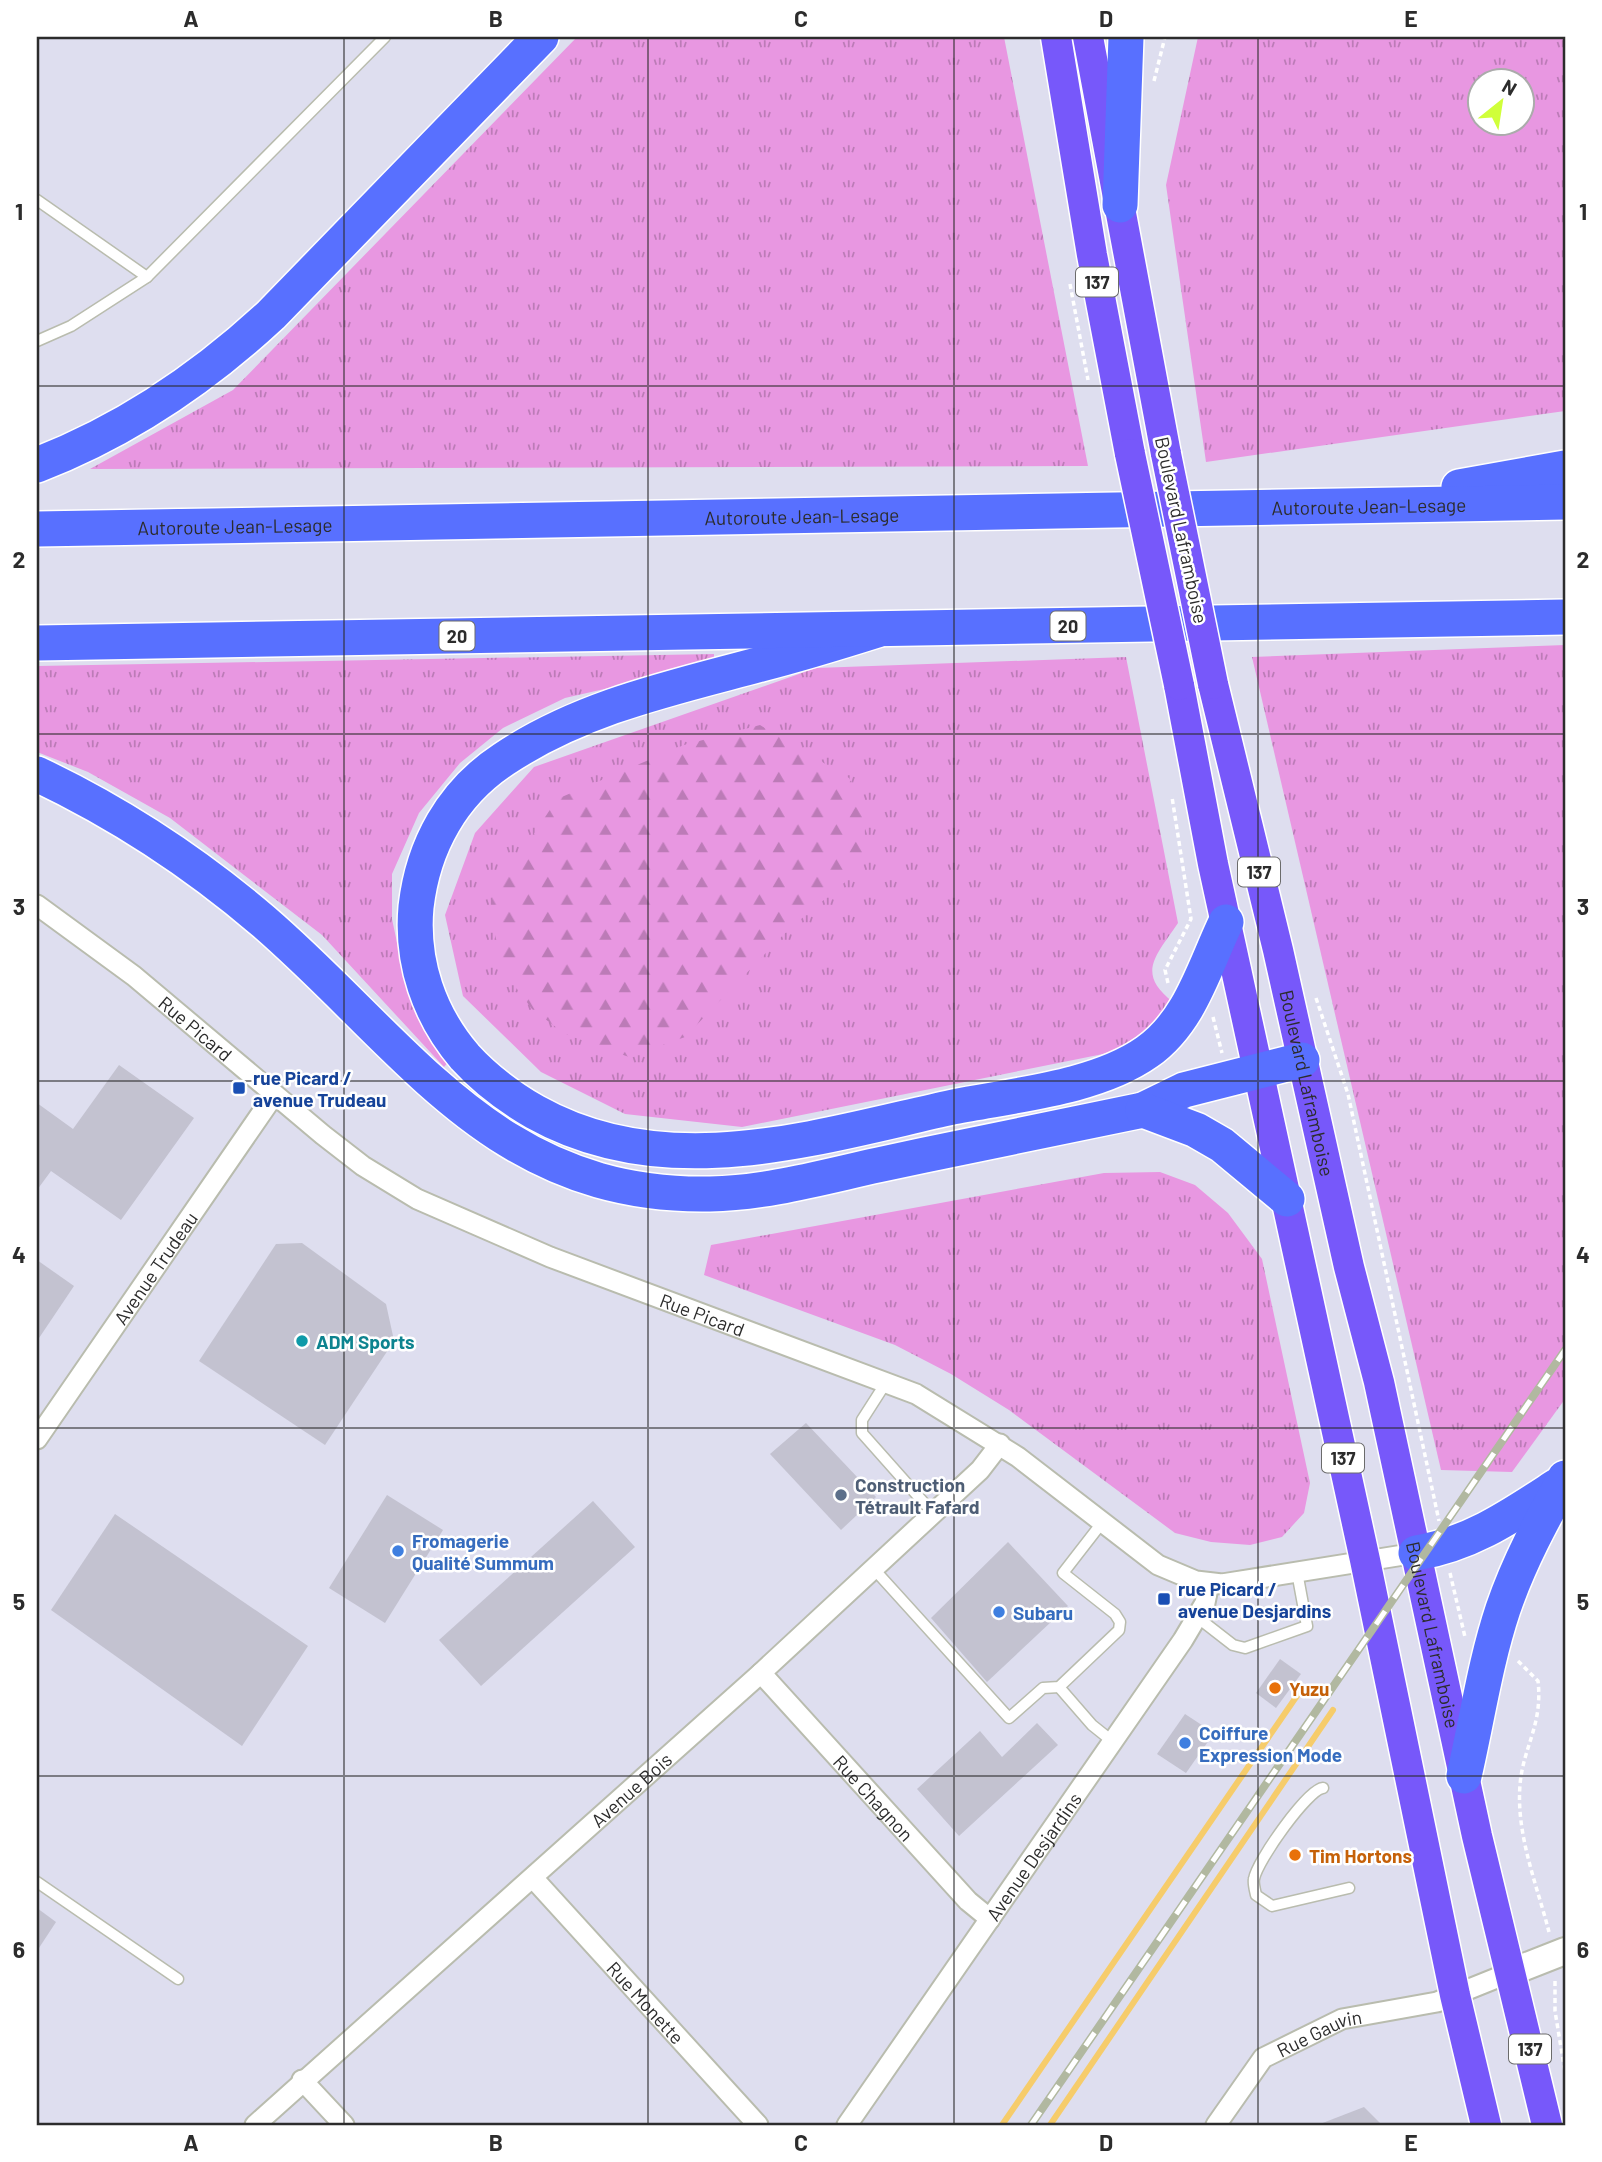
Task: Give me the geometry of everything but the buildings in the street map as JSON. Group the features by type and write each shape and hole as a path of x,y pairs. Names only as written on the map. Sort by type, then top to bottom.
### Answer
{"highway":[{"path":"37,465 78,448 140,415 230,351 271,315 541,37"},
{"path":"1120,205 1126,37"},
{"path":"1349,506 1565,468"},
{"name":"Autoroute Jean-Lesage","path":"37,529 1565,502"},
{"name":"20","path":"37,643 1565,617"},
{"path":"877,630 758,665 678,684 590,715 502,760 461,797 439,830 427,855 417,899 416,942 425,988 440,1021 460,1050 485,1076 516,1100 564,1126 616,1143 653,1150 694,1153 738,1150 865,1126 1082,1080 1139,1057 1163,1038 1184,1013 1226,922"},
{"path":"37,774 129,823 196,868 265,923 466,1113 517,1147 585,1177 658,1192 744,1192 1143,1110 1184,1090 1302,1060"},
{"path":"1143,1110 1223,1145 1287,1199"},
{"path":"1432,1557 1476,1537 1564,1480"},
{"path":"1464,1776 1490,1654 1504,1606 1528,1548 1564,1480"}],"main road":[{"name":"Boulevard Laframboise","path":"1056,37 1099,296 1226,922 1365,1560 1455,1995 1486,2125"},
{"name":"Boulevard Laframboise","path":"1088,37 1166,454 1213,684 1349,1267 1379,1382 1432,1557 1464,1776 1547,2125"}],"street":[{"name":"Rue Picard","path":"37,905 134,976 274,1095 363,1166 436,1209 607,1279 887,1381 950,1412 1000,1444 1101,1524 1158,1565 1209,1583 1240,1582 1365,1560 1432,1557"},
{"name":"Avenue Trudeau","path":"37,1439 274,1095"},
{"name":"Avenue Bois","path":"255,2125 302,2080 533,1878 761,1673 980,1470 1000,1444"},
{"name":"Avenue Desjardins","path":"847,2125 1197,1617 1209,1583"},
{"name":"Rue Chagnon","path":"761,1673 968,1901 990,1919"},
{"name":"Rue Monette","path":"533,1878 758,2125"},
{"path":"1509,1973 1560,1952"},
{"name":"Rue Gauvin","path":"1216,2125 1263,2058 1342,2019 1377,2015 1455,1995 1509,1973"},
{"path":"302,2080 344,2125"}],"lane":[{"path":"37,341 71,326 147,277 385,37"},
{"path":"37,200 147,277"},
{"path":"887,1381 862,1420 862,1433 933,1513"},
{"path":"873,1568 1009,1718 1043,1688 1059,1687 1120,1627 1115,1614 1063,1573 1101,1524"},
{"path":"1197,1617 1233,1645 1245,1648 1307,1626 1297,1572"},
{"path":"1059,1687 1092,1725 1112,1741"},
{"path":"1323,1788 1316,1789 1306,1798 1269,1852 1254,1878 1256,1895 1272,1906 1349,1888"},
{"path":"37,1882 178,1979"}],"path":[{"path":"1153,84 1165,37"},
{"path":"1171,785 1191,919 1165,970 1166,981 1173,987"},
{"path":"1209,1011 1215,1019 1224,1062"},
{"name":"Boulevard Laframboise","path":"1334,1076 1341,1074 1348,1094 1438,1518"},
{"name":"Boulevard Laframboise","path":"1432,1557 1469,1644"},
{"path":"1506,1661 1517,1661 1538,1681 1541,1706 1520,1783 1521,1825 1560,1952 1555,2011 1565,2072"}],"green space":[{"path":"577,37 1004,37 1088,466 90,469 233,390"},
{"path":"1198,37 1565,37 1565,411 1206,462 1166,185"},
{"path":"1565,645 1565,1399 1512,1472 1441,1470 1252,657"},
{"path":"714,654 714,664 565,698 503,728 460,763 419,813 392,874 392,919 406,985 450,1060 444,1067 322,935 170,818 88,772 37,752 37,666"},
{"path":"1126,657 1178,923 1157,954 1152,973 1161,992 1173,1002 1151,1030 1118,1051 742,1127 625,1114 541,1072 463,996 445,915 475,833 534,767 816,668"},
{"path":"760,725 849,778 866,808 863,867 788,930 685,1037 629,1057 565,1034 532,1009 499,965 491,899 557,799 684,745"},
{"path":"1160,1172 1195,1185 1228,1213 1262,1259 1310,1483 1304,1513 1282,1537 1250,1545 1211,1542 1175,1533 1009,1410 951,1374 895,1345 704,1275 711,1245 1104,1173"}],"waterway":[{"path":"1002,2125 1303,1687"},
{"path":"1050,2125 1333,1710"}],"railway":[{"path":"1031,2125 1565,1350"}],"place":[{"name":"rue Picard / avenue Trudeau","path":"239,1088"},
{"name":"ADM Sports","path":"302,1341"},
{"name":"Construction Tétrault Fafard","path":"841,1495"},
{"name":"Fromagerie Qualité Summum","path":"398,1551"},
{"name":"rue Picard / avenue Desjardins","path":"1164,1599"},
{"name":"Subaru","path":"999,1612"},
{"name":"Yuzu","path":"1275,1688"},
{"name":"Coiffure Expression Mode","path":"1185,1743"},
{"name":"Tim Hortons","path":"1295,1855"}]}
